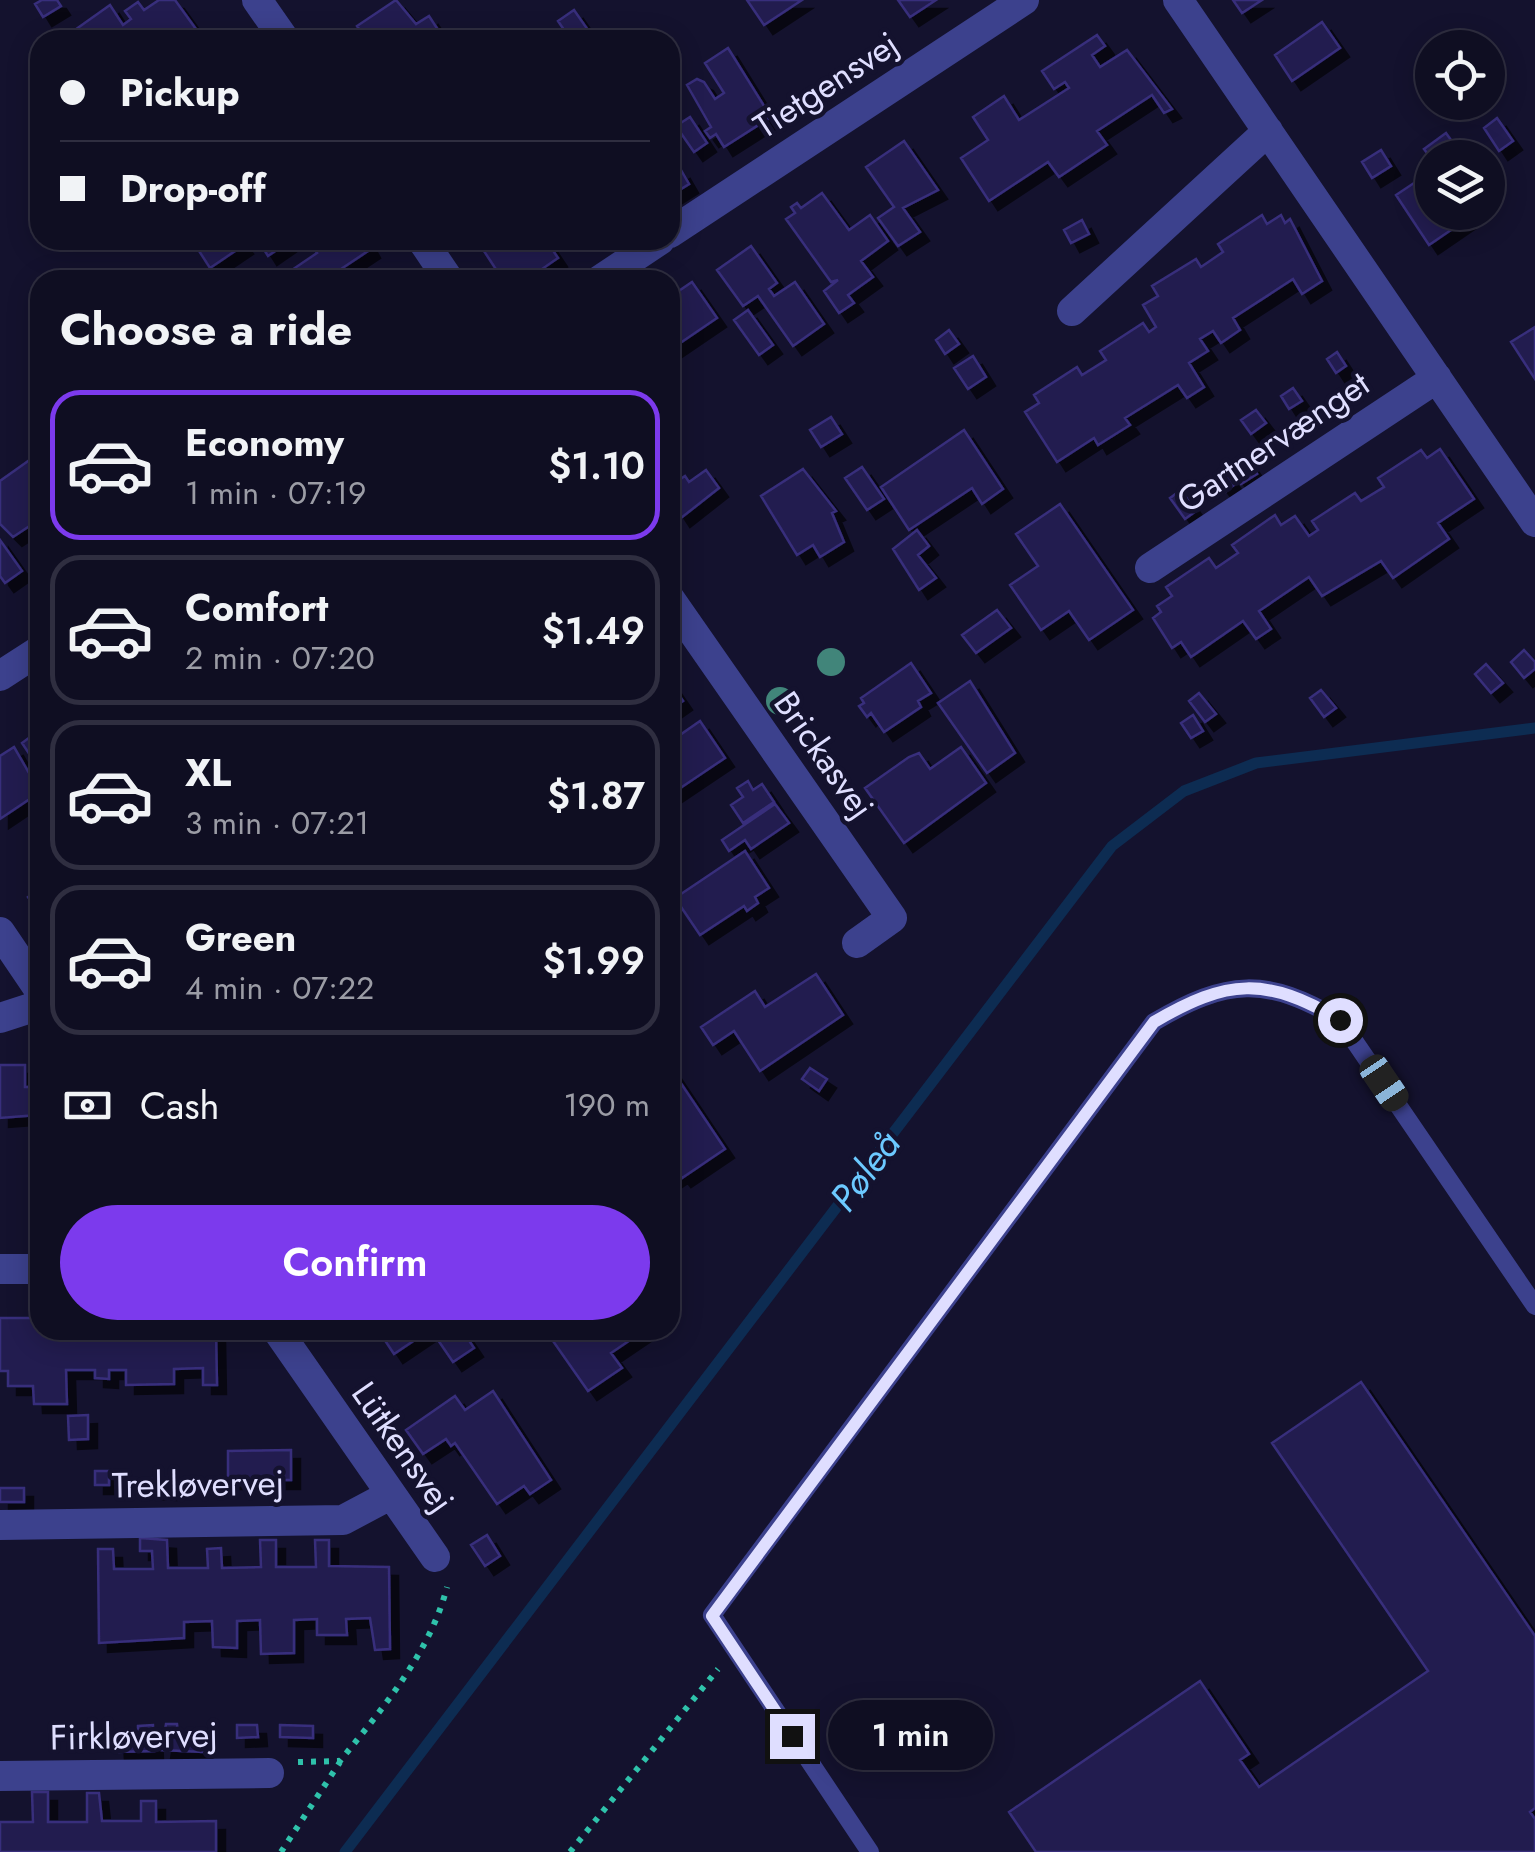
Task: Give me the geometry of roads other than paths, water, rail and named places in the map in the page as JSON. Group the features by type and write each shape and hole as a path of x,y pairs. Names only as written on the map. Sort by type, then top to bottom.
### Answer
{"street":[{"path":"258,0 278,30"},
{"name":"Tietgensvej","path":"680,227 1024,0"},
{"path":"1178,0 1535,522"},
{"path":"1072,311 1268,131"},
{"path":"615,270 645,250"},
{"name":"Gartnervænget","path":"1150,568 1436,378"},
{"name":"Brickasvej","path":"680,613 892,918 858,943"},
{"path":"0,676 30,656"},
{"path":"0,932 30,976"},
{"path":"0,1018 30,1008"},
{"path":"0,1269 30,1268"},
{"name":"Lütkensvej","path":"284,1340 434,1557"},
{"name":"Trekløvervej","path":"0,1525 343,1520 390,1495"},
{"name":"Firkløvervej","path":"0,1776 265,1772"}],"lane":[{"path":"870,1852 712,1616 1154,1022 1198,996 1247,986 1297,994 1340,1020 1535,1306"}],"waterway":[{"name":"Pøleå","path":"345,1852 1112,846 1184,791 1256,763 1535,728"}]}
